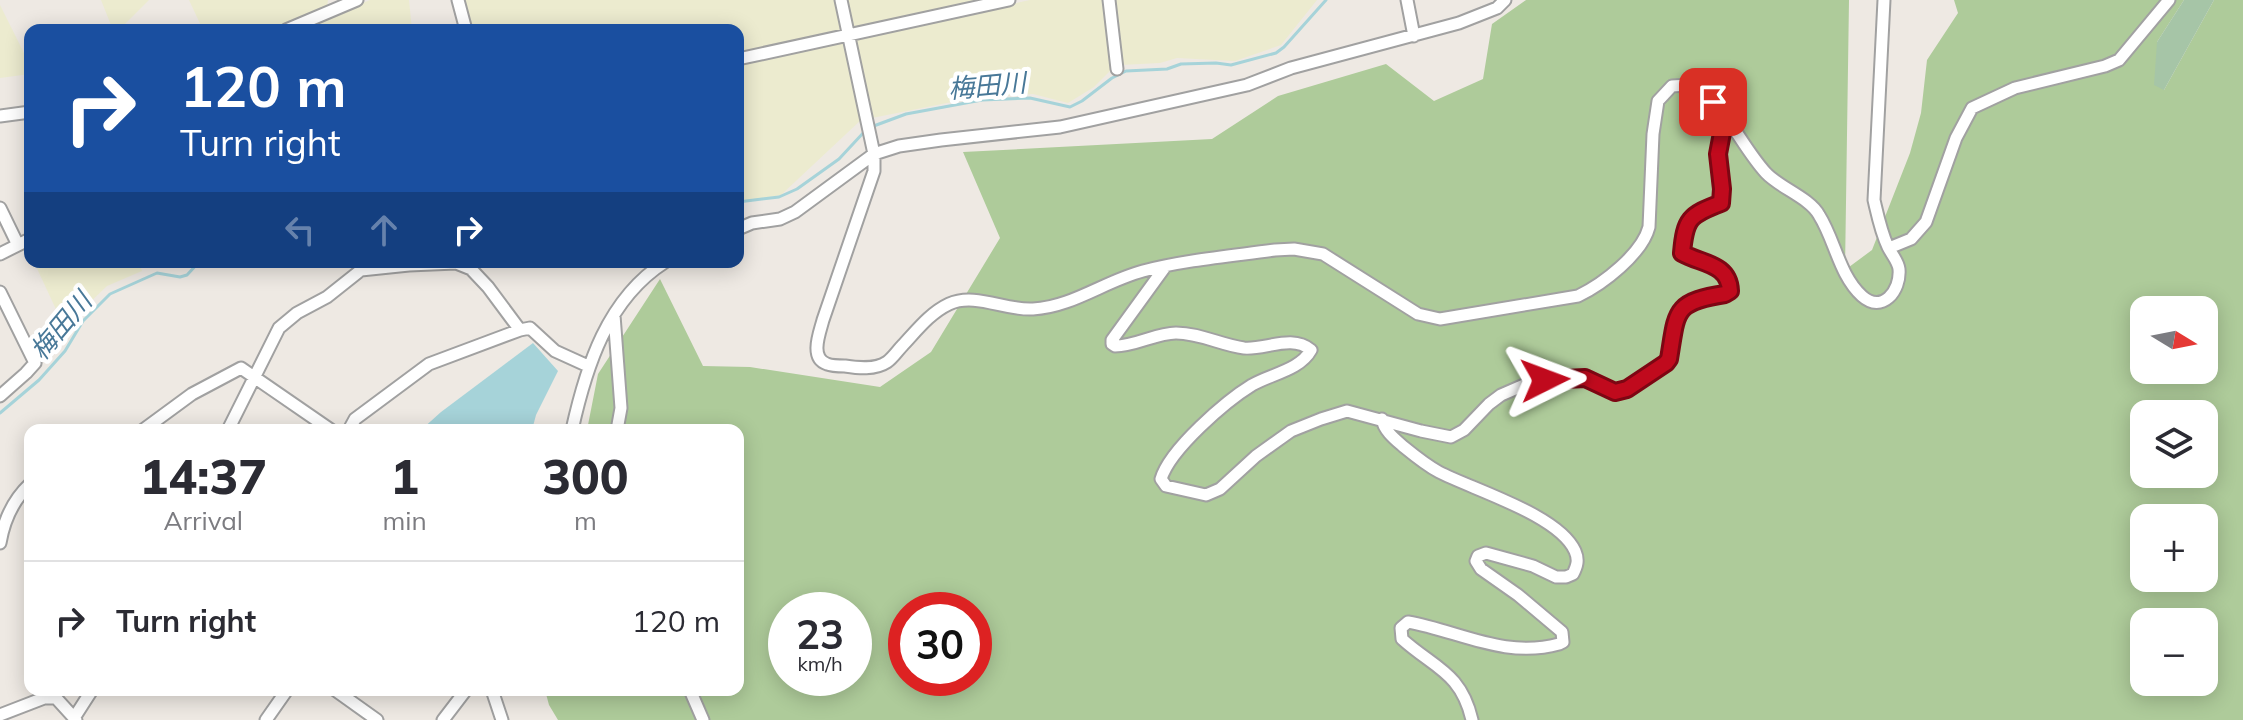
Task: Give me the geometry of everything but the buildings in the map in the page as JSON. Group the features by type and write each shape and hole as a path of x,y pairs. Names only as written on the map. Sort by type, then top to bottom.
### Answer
{"street":[{"path":"300,24 357,0"},
{"path":"458,0 464,24"},
{"path":"841,0 874,154 874,171 823,320 817,353 826,364 854,368 886,363 920,325 951,303 986,302 1032,309 1064,303 1142,272 1275,250 1294,249 1323,254 1418,314 1440,319 1578,296 1591,290 1627,260 1647,236 1658,101 1672,86 1683,85 1699,89 1725,117 1768,175 1818,212 1853,287 1867,300 1880,302 1890,299 1896,291 1899,271 1879,224 1874,200 1884,0"},
{"path":"744,58 1009,0"},
{"path":"1109,0 1117,69"},
{"path":"1407,0 1414,36"},
{"path":"744,226 780,219 795,212 874,154 899,146 1060,127 1247,85 1291,68 1459,23 1497,8 1505,0"},
{"path":"1889,248 1911,239 1926,222 1952,149 1972,108 2015,88 2119,60 2169,0"},
{"path":"0,116 24,113"},
{"path":"1165,267 1112,340 1115,346 1175,333 1208,337 1246,348 1283,343 1304,345 1311,350 1300,363 1254,384 1223,406 1182,446 1165,468 1161,479 1166,486 1206,495 1220,489 1256,456 1291,431 1347,411 1451,437 1464,430 1501,395 1524,385 1545,380 1585,378 1615,392 1627,389 1669,359 1679,311 1693,300 1730,291 1729,282 1722,271 1682,253 1686,225 1698,212 1721,203 1718,154 1725,117"},
{"path":"0,208 18,245"},
{"path":"0,254 24,242"},
{"path":"231,424 279,328 297,313 327,297 361,270 380,268"},
{"path":"468,268 488,287 520,330"},
{"path":"574,424 588,366 614,314 636,284 656,268"},
{"path":"0,292 35,363 0,396"},
{"path":"614,314 621,408 618,424"},
{"path":"352,424 429,364 520,330 530,328 555,351 588,366"},
{"path":"151,424 181,400 241,368 323,424"},
{"path":"1382,419 1383,426 1397,441 1423,462 1552,526 1577,553 1578,564 1573,574 1566,577 1556,577 1533,566 1486,553 1478,556 1476,561 1481,569 1562,632 1563,642 1559,644 1519,650 1479,643 1408,622 1401,628 1402,639 1447,672 1462,691 1472,720"},
{"path":"0,543 4,523 24,491"},
{"path":"0,715 44,698 56,698 75,719 88,696"},
{"path":"266,720 283,696"},
{"path":"343,696 377,720"},
{"path":"443,720 461,696"},
{"path":"494,696 502,720"},
{"path":"693,696 703,720"}],"green space":[{"path":"101,0 149,0 125,24 111,24"},
{"path":"189,0 328,0 327,7 286,24 200,24"},
{"path":"370,0 409,0 411,24 313,24"},
{"path":"463,0 835,0 841,27 837,33 744,54 744,24 469,24"},
{"path":"846,0 989,0 852,30"},
{"path":"1030,0 1103,0 1112,69 1094,87 1068,103 1033,94 977,97 872,118 855,39"},
{"path":"1115,0 1317,0 1281,45 1235,61 1177,58 1160,63 1121,65"},
{"path":"1526,0 1849,0 1845,270 1872,250 1910,153 1921,113 1927,60 1958,13 1954,0 2184,0 2157,42 2164,90 2214,0 2243,0 2243,720 558,720 547,696 744,696 744,424 588,424 598,374 660,279 703,366 750,367 880,387 931,352 1000,238 963,152 1212,139 1278,96 1386,64 1434,101 1483,79 1492,24"},
{"path":"2184,0 2214,0 2164,90 2154,85 2157,42"},
{"path":"0,5 24,53 24,75 0,78"},
{"path":"843,43 862,119 781,195 744,202 744,65"},
{"path":"37,268 141,268 142,271 107,286 81,311 67,333"}],"water":[{"path":"533,343 558,371 534,424 428,424"}],"waterway":[{"name":"梅田川","path":"871,127 906,114 982,100 1030,98 1070,107 1126,71 1167,69 1181,64 1231,65 1276,53 1326,0"},
{"name":"梅田川","path":"744,201 779,197 797,189 839,159 865,131"},
{"name":"梅田川","path":"0,413 39,380 65,351 83,321 110,294 157,273 180,277 193,268"}],"route":[{"path":"1545,380 1585,378 1607,390 1627,389 1669,359 1679,311 1693,300 1730,291 1729,282 1722,271 1682,253 1686,225 1698,212 1721,203 1718,154 1725,117 1713,102"}]}
